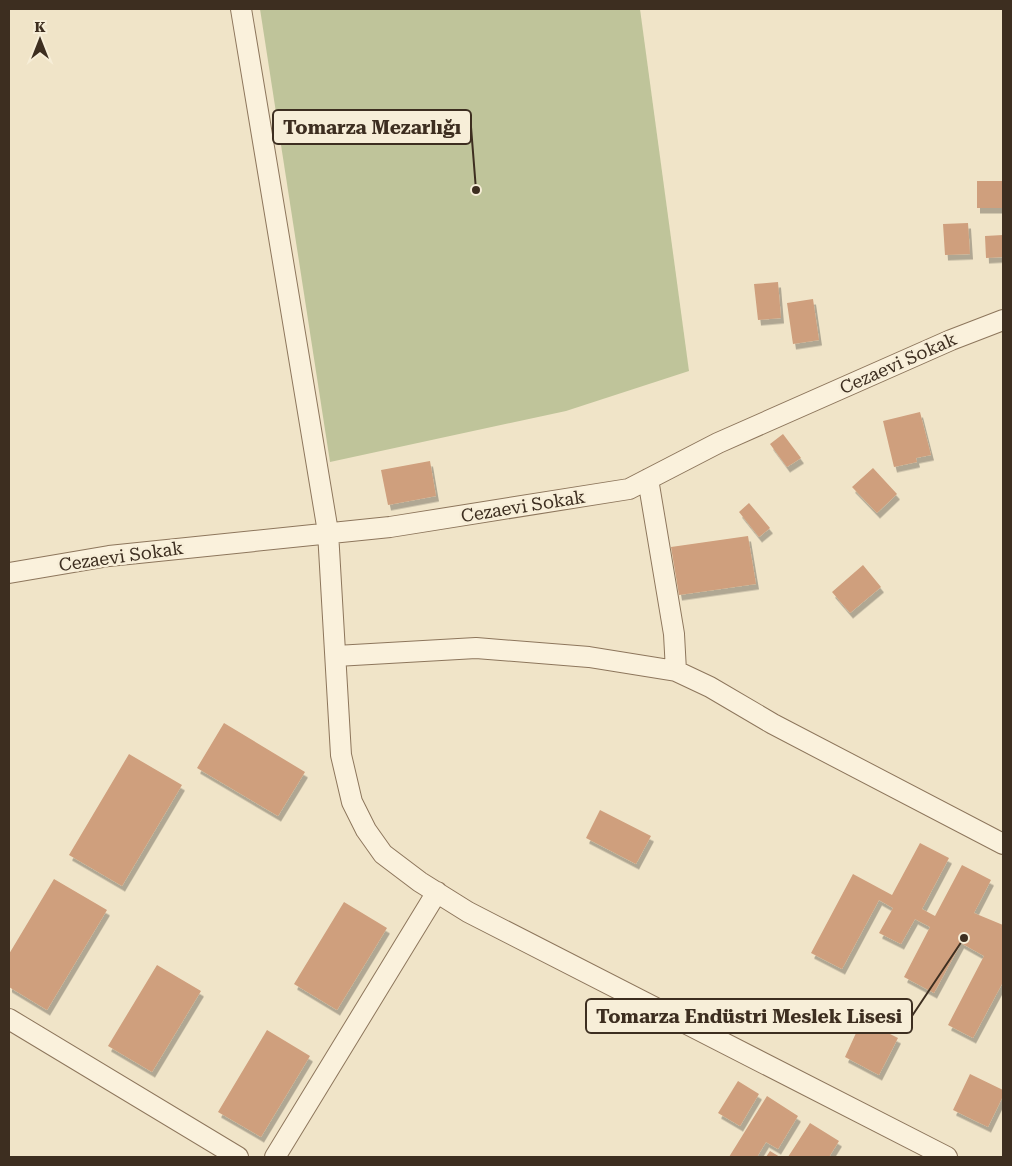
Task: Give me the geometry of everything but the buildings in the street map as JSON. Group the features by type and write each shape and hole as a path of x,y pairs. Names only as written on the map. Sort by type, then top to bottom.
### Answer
{"street":[{"path":"241,9 328,532 341,754 352,802 366,830 383,854 436,892 468,912 532,947 601,979 671,1018 947,1157"},
{"name":"Cezaevi Sokak","path":"9,573 110,556 390,527 629,489 718,443 951,340 1003,320"},
{"path":"648,479 674,634 676,671"},
{"path":"336,656 476,648 590,657 676,671 710,687 782,729 1003,844"},
{"path":"275,1157 436,892"},
{"path":"9,1019 238,1157"}],"green space":[{"path":"260,9 640,9 689,371 566,411 330,462"}],"place":[{"name":"Tomarza Mezarlığı","path":"476,190"},
{"name":"Tomarza Endüstri Meslek Lisesi","path":"964,938"}]}
